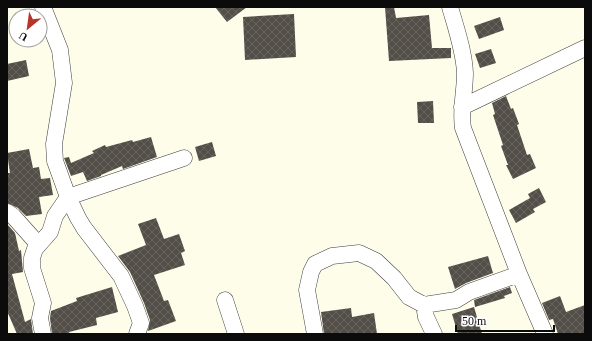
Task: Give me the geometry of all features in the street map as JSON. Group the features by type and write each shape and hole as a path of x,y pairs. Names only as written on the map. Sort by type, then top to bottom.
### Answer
{"street":[{"path":"43,7 60,50 63,70 64,83 54,144 55,161 68,197 84,228 121,276 141,323 137,334"},
{"path":"450,7 464,65 465,75 462,107 463,128 519,274 545,334"},
{"path":"462,107 585,48"},
{"path":"43,334 40,318 43,303 32,268 33,253 38,244 46,238 50,232 55,216 68,197 184,158"},
{"path":"7,212 38,244"},
{"path":"315,334 307,290 310,272 315,264 332,256 359,253 376,261 394,278 409,297 424,305 456,300 469,292 519,274"},
{"path":"224,300 236,334"},
{"path":"424,305 426,317 434,334"}],"building":[{"path":"215,7 247,7 227,22"},
{"path":"385,7 394,7 396,18 429,15 432,48 451,48 451,58 389,61"},
{"path":"294,14 296,57 245,60 243,17"},
{"path":"500,17 504,30 479,39 474,26"},
{"path":"491,49 496,63 480,68 475,54"},
{"path":"26,60 29,76 7,81 7,64"},
{"path":"506,96 511,109 513,108 519,124 517,125 527,155 530,154 536,168 513,179 506,165 508,165 501,146 503,145 493,115 495,114 492,103"},
{"path":"433,101 434,123 418,123 417,102"},
{"path":"151,137 157,157 123,169 122,166 87,181 83,172 71,176 64,158 69,157 71,163 94,153 92,151 105,145 106,147"},
{"path":"212,142 216,156 199,161 195,147"},
{"path":"29,149 33,168 39,167 41,179 50,178 53,195 39,197 42,214 26,216 18,208 7,203 7,173 10,173 7,153"},
{"path":"539,188 546,202 533,209 535,212 516,223 509,210 530,198 528,194"},
{"path":"156,218 164,239 179,234 185,251 181,253 185,265 154,275 164,301 168,300 176,321 148,331 150,320 144,303 130,272 118,256 146,245 138,224"},
{"path":"7,224 15,233 19,251 21,250 23,272 12,274 25,322 31,319 33,334 17,334 7,311"},
{"path":"488,256 493,273 466,283 455,289 448,267"},
{"path":"112,287 118,312 96,318 97,325 69,332 70,334 52,334 50,318 51,311 77,301 76,298"},
{"path":"510,287 512,293 504,296 505,298 475,307 474,300"},
{"path":"560,296 566,312 585,305 585,334 558,334 553,319 549,320 542,303"},
{"path":"474,307 482,334 458,334 452,314"},
{"path":"351,308 352,317 374,313 377,334 324,334 321,312"}]}
